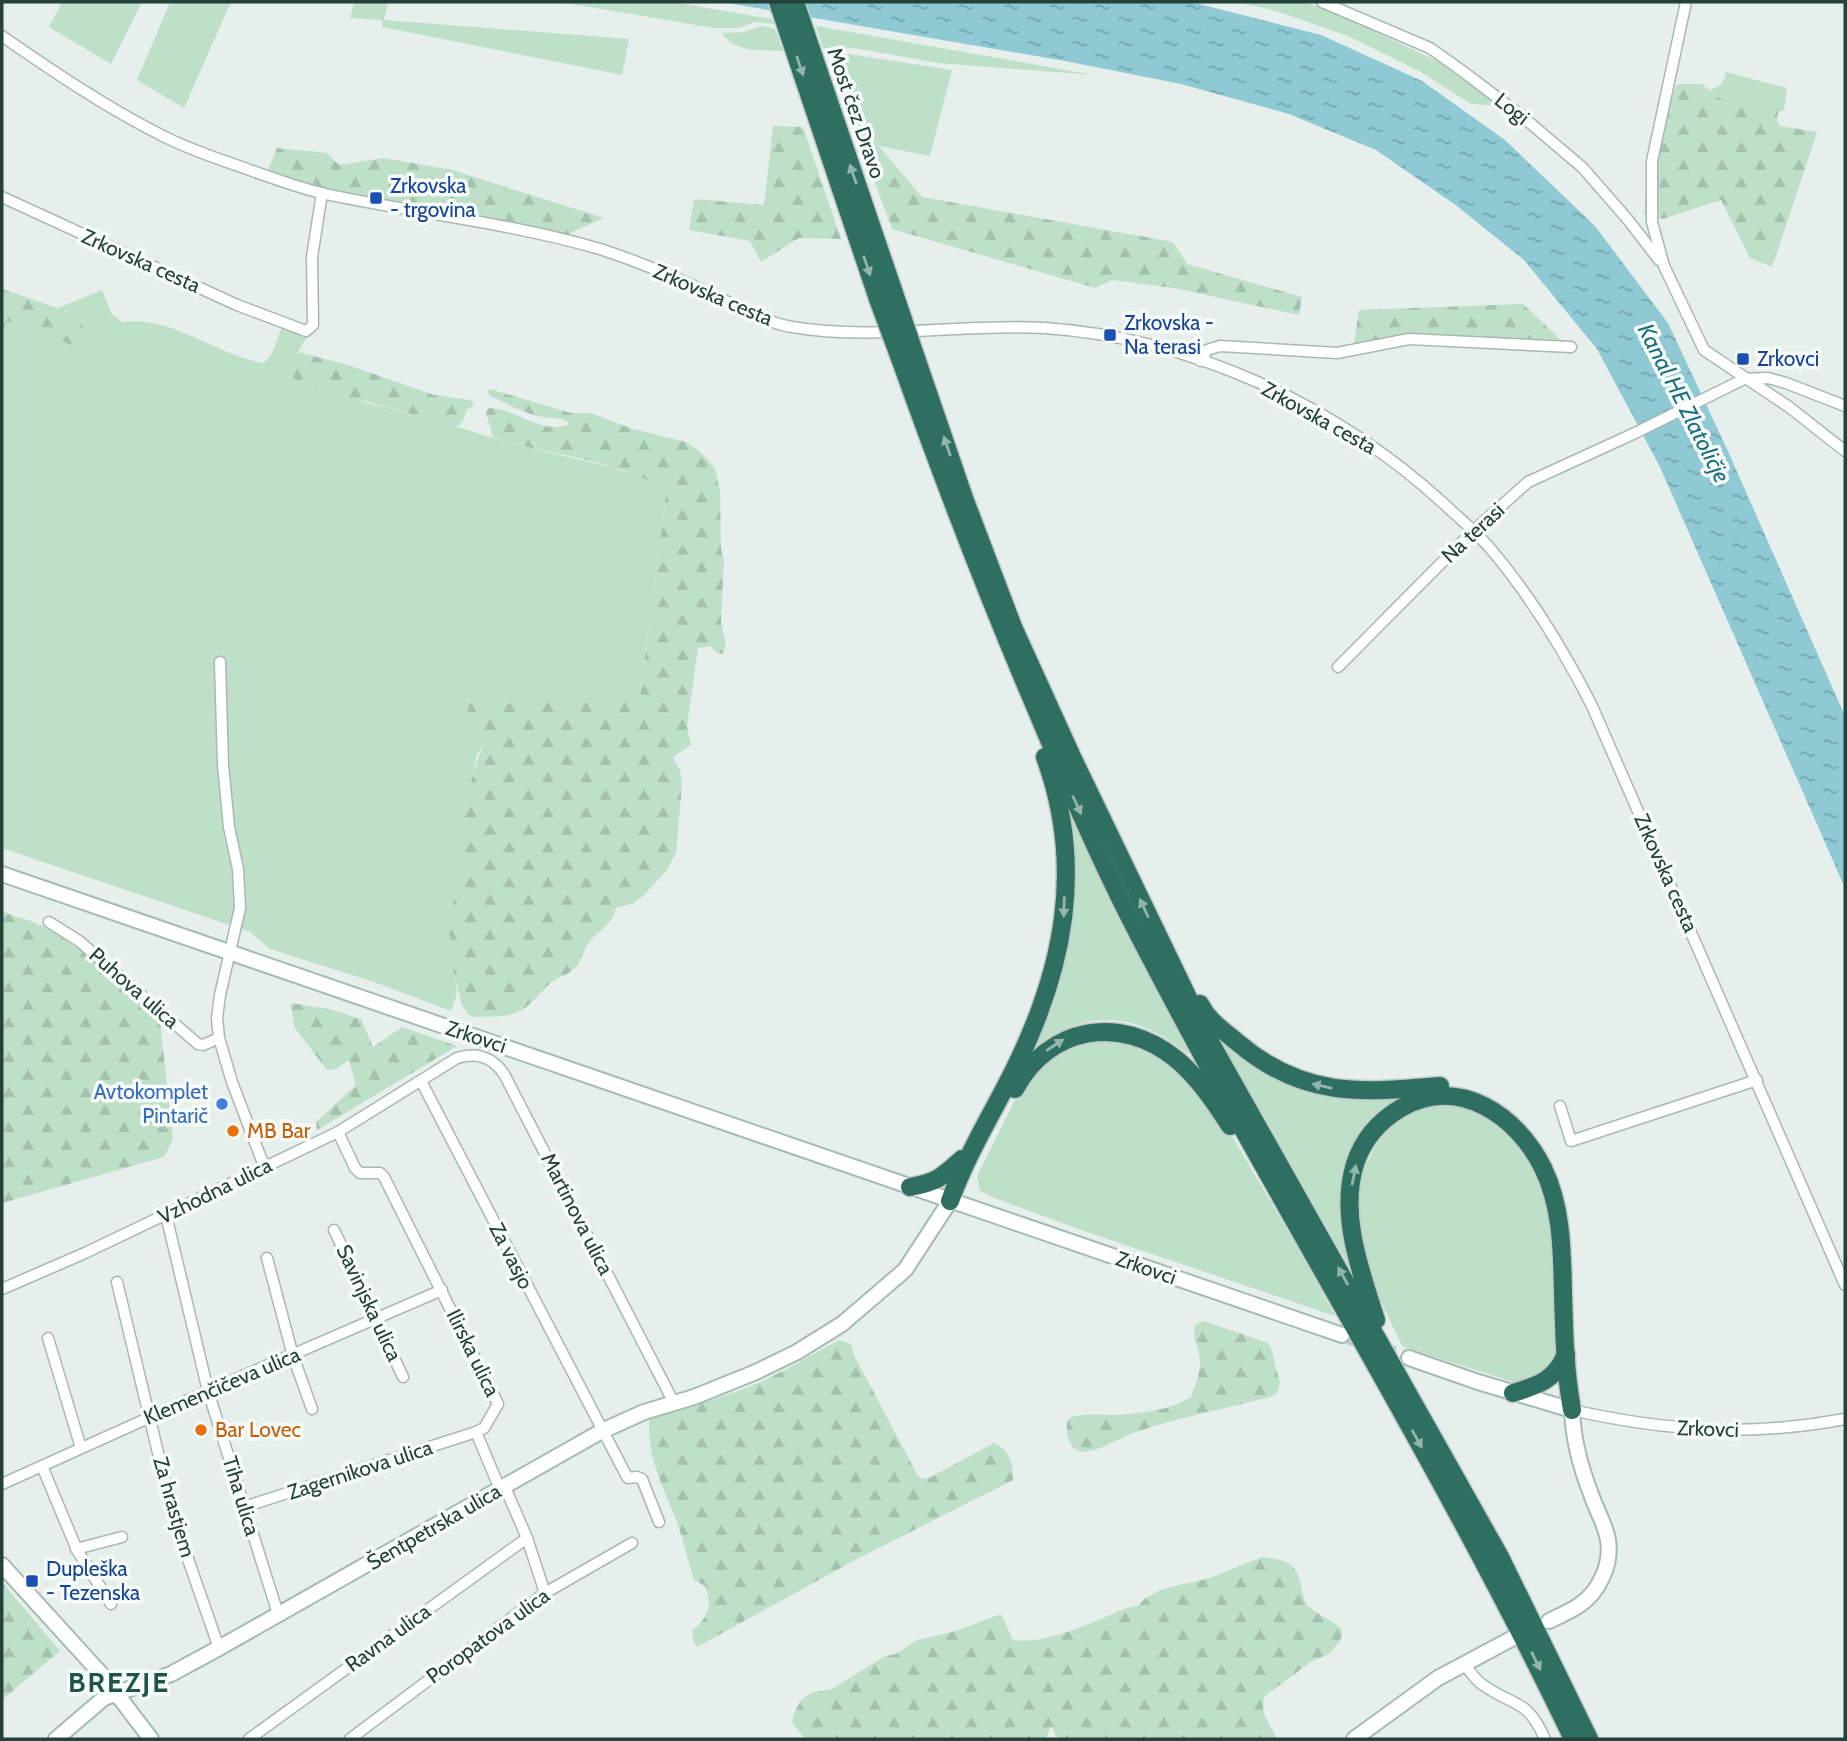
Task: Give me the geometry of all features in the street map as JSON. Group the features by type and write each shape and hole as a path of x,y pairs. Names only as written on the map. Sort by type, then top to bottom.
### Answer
{"highway":[{"name":"Most čez Dravo","path":"778,2 856,234 886,296"},
{"name":"Most čez Dravo","path":"795,2 875,239 886,296"},
{"path":"886,296 968,546 1059,767 1132,921 1251,1143 1489,1568 1573,1739"},
{"path":"908,360 1013,626 1073,760 1173,970 1205,1033 1500,1558 1589,1739"},
{"path":"950,1201 1015,1069 1047,995 1063,928 1064,836 1049,769 1019,687 1022,675"},
{"path":"1173,970 1185,975 1206,1017 1252,1055 1292,1078 1339,1090 1450,1086 1469,1088 1510,1109 1529,1128 1541,1142 1554,1168 1564,1199 1568,1225 1578,1384 1572,1409"},
{"path":"950,1201 970,1183 979,1159 1021,1077 1049,1048 1064,1039 1079,1035 1114,1032 1143,1039 1156,1046 1186,1068 1214,1101 1237,1135 1251,1143"},
{"path":"1398,1379 1402,1369 1378,1323 1361,1270 1350,1210 1355,1165 1373,1130 1389,1115 1409,1103 1435,1096 1469,1098 1495,1111 1516,1129 1544,1170 1555,1201 1561,1239 1567,1381 1572,1409"},
{"path":"910,1187 928,1184 946,1175 960,1160 971,1154"},
{"path":"1513,1393 1535,1387 1552,1377 1560,1369 1566,1354"}],"street":[{"name":"Logi","path":"1322,2 1430,48 1503,101 1583,168 1664,266"},
{"name":"Logi","path":"1686,2 1652,161 1652,222 1664,266 1704,350 1801,416 1845,451"},
{"name":"Zrkovska cesta","path":"2,36 65,80 164,137 262,174 322,193 406,207 566,240 657,270 786,326 851,332 991,326 1059,330 1149,346 1201,361 1282,394 1358,435 1418,480 1488,546 1537,609 1566,653 1592,706 1845,1284"},
{"name":"Zrkovska cesta","path":"2,197 237,305 306,331 313,325 313,257 322,193"},
{"path":"1201,361 1207,350 1220,346 1337,353 1409,339 1570,347"},
{"path":"1744,379 1768,378 1845,406"},
{"name":"Na terasi","path":"1338,667 1473,531 1528,482 1744,379"},
{"path":"220,662 223,765 240,899 237,926 224,970 218,1006 219,1038 232,1082 264,1166"},
{"name":"Zrkovci","path":"2,874 1342,1335"},
{"name":"Puhova ulica","path":"49,922 79,941 198,1044 203,1045 219,1038"},
{"name":"Martinova ulica","path":"457,1058 470,1054 484,1056 497,1063 504,1074 674,1403"},
{"name":"Vzhodna ulica","path":"2,1289 85,1253 338,1132 457,1058"},
{"path":"1560,1107 1571,1141 1757,1080"},
{"name":"Za vasjo","path":"421,1081 602,1431 628,1478 642,1479 659,1522"},
{"name":"Ilirska ulica","path":"338,1132 360,1173 380,1173 384,1177 498,1401 491,1419 484,1428 476,1432"},
{"name":"Šentpetrska ulica","path":"56,1739 99,1701 171,1674 602,1431 644,1412 694,1397 756,1372 797,1352 842,1324 897,1278 914,1260 950,1201"},
{"name":"Tiha ulica","path":"166,1214 208,1391 278,1614"},
{"name":"Savinjska ulica","path":"334,1230 404,1377"},
{"path":"267,1258 293,1356 312,1409"},
{"name":"Za hrastjem","path":"117,1282 180,1536 219,1648"},
{"name":"Klemenčičeva ulica","path":"2,1484 442,1290"},
{"path":"48,1338 81,1448"},
{"name":"Zrkovci","path":"1409,1358 1513,1393 1572,1409 1664,1427 1759,1430 1845,1419"},
{"path":"1549,1621 1579,1606 1590,1596 1600,1583 1608,1556 1605,1530 1579,1461 1572,1409"},
{"path":"476,1432 497,1482 507,1492 527,1538 545,1593"},
{"name":"Zagernikova ulica","path":"244,1507 476,1432"},
{"path":"42,1466 76,1549 111,1604"},
{"path":"76,1549 122,1537"},
{"name":"Ravna ulica","path":"249,1739 527,1538"},
{"name":"Poropatova ulica","path":"350,1739 545,1593 632,1543"},
{"path":"2,1565 116,1693 151,1739"},
{"path":"1354,1739 1410,1697 1464,1664 1513,1639"},
{"path":"1464,1664 1480,1683 1525,1707 1545,1739"}],"green space":[{"path":"62,2 142,2 111,64 49,27"},
{"path":"170,2 231,2 184,108 137,80"},
{"path":"354,2 388,2 384,20 629,39 622,75 382,27 383,20 350,18"},
{"path":"560,2 673,2 772,19 775,24 754,22 739,28 713,28"},
{"path":"1237,2 1303,2 1327,9 1437,61 1501,106 1471,104 1419,71 1348,36 1276,11"},
{"path":"762,26 775,29 783,51 741,47 722,33 743,32"},
{"path":"816,26 1094,75 938,63 854,48 823,48"},
{"path":"848,54 952,70 930,156 879,146 848,110 831,60"},
{"path":"1726,72 1787,88 1784,111 1747,111 1721,99 1710,90 1721,84"},
{"path":"1702,84 1720,98 1746,110 1779,109 1777,120 1780,126 1817,132 1772,267 1750,258 1721,200 1663,219 1644,214 1656,119 1665,119 1676,85"},
{"path":"848,110 922,197 1173,242 1187,264 1302,297 1299,315 1174,288 1112,280 1095,288 892,229"},
{"path":"773,126 803,127 841,239 799,238 761,262 750,241 689,230 694,199 764,205"},
{"path":"277,148 327,153 339,165 383,158 452,170 604,218 568,234 321,189 268,170"},
{"path":"2,289 78,315 85,331 72,345 7,321 2,334"},
{"path":"102,290 112,314 122,322 159,324 246,359 264,363 272,353 282,326 307,337 298,352 294,353 363,402 439,421 509,443 611,467 648,479 661,486 666,494 640,697 637,703 477,701 469,705 473,733 486,743 477,754 449,915 457,991 451,1011 374,982 270,949 250,932 2,848 2,334 7,321 78,315 58,308"},
{"path":"1523,304 1561,340 1407,334 1354,343 1359,310"},
{"path":"298,352 348,365 434,395 471,400 474,405 466,410 464,419 458,426 451,426 308,386 293,378 290,370 290,357"},
{"path":"490,389 571,413 591,413 630,428 686,442 715,468 720,491 721,549 724,561 721,622 726,644 723,654 717,653 710,646 698,648 687,727 691,745 673,757 680,770 682,784 676,853 666,871 634,903 616,908 611,920 589,943 575,968 552,982 526,1007 511,1015 473,1017 462,1005 451,962 453,948 448,930 448,914 453,904 468,796 479,756 486,743 473,733 466,721 469,704 476,701 637,702 640,697 666,494 639,476 493,437 486,413 489,408 509,412 549,427 570,424 561,419 536,416 516,408 490,396"},
{"path":"1066,800 1189,1055 1168,1039 1146,1028 1102,1020 1081,1024 1060,1033 1041,1047 1023,1067 1053,993"},
{"path":"2,911 38,924 70,943 160,1021 173,1139 164,1157 2,1203"},
{"path":"290,1003 329,1009 361,1019 373,1047 402,1027 457,1046 317,1130 316,1122 356,1085 349,1060 336,1069 327,1070 295,1028"},
{"path":"1078,1038 1124,1038 1169,1059 1209,1103 1232,1136 1335,1316 1081,1230 980,1191 977,1176 1023,1084 1037,1064"},
{"path":"1220,1039 1259,1066 1412,1094 1349,1160 1357,1281"},
{"path":"1443,1101 1490,1114 1533,1160 1558,1234 1558,1347 1554,1365 1531,1381 1517,1383 1403,1347 1371,1277 1359,1227 1358,1202 1362,1177 1385,1129 1405,1115"},
{"path":"1204,1321 1268,1343 1280,1383 1277,1393 1151,1427 1090,1451 1074,1448 1067,1434 1069,1418 1144,1412 1174,1405 1191,1397 1200,1364 1194,1329 1195,1325"},
{"path":"839,1340 851,1344 855,1357 918,1476 923,1479 931,1477 994,1443 1010,1458 1013,1480 857,1559 697,1647 692,1631 708,1611 709,1600 705,1586 694,1580 678,1525 660,1481 650,1443 650,1417 753,1385"},
{"path":"1263,1557 1290,1564 1300,1580 1307,1605 1336,1624 1343,1632 1340,1641 1329,1654 1312,1661 1265,1696 1264,1713 1277,1739 1058,1739 1051,1726 1046,1739 805,1739 792,1722 801,1700 811,1693 832,1689 885,1656 896,1654 917,1640 956,1631 1001,1614 1013,1640 1027,1641 1056,1636 1138,1606 1154,1593 1212,1577"},
{"path":"2,1582 60,1651 2,1700"}],"water":[{"name":"Kanal HE Zlatoličje","path":"722,2 1191,2 1321,35 1422,81 1505,140 1595,226 1668,323 1727,449 1845,716 1845,888 1660,467 1597,349 1524,260 1457,206 1376,150 1289,114 1181,84 1065,61"}],"tunnel":[{"path":"1342,1335 1409,1358"}],"place":[{"name":"Zrkovska - trgovina","path":"376,198"},
{"name":"Zrkovska - Na terasi","path":"1110,335"},
{"name":"Zrkovci","path":"1743,359"},
{"name":"Avtokomplet Pintarič","path":"222,1104"},
{"name":"MB Bar","path":"233,1131"},
{"name":"Bar Lovec","path":"201,1430"},
{"name":"Dupleška - Tezenska","path":"32,1581"}],"district":[{"name":"BREZJE","path":"119,1682"}]}
